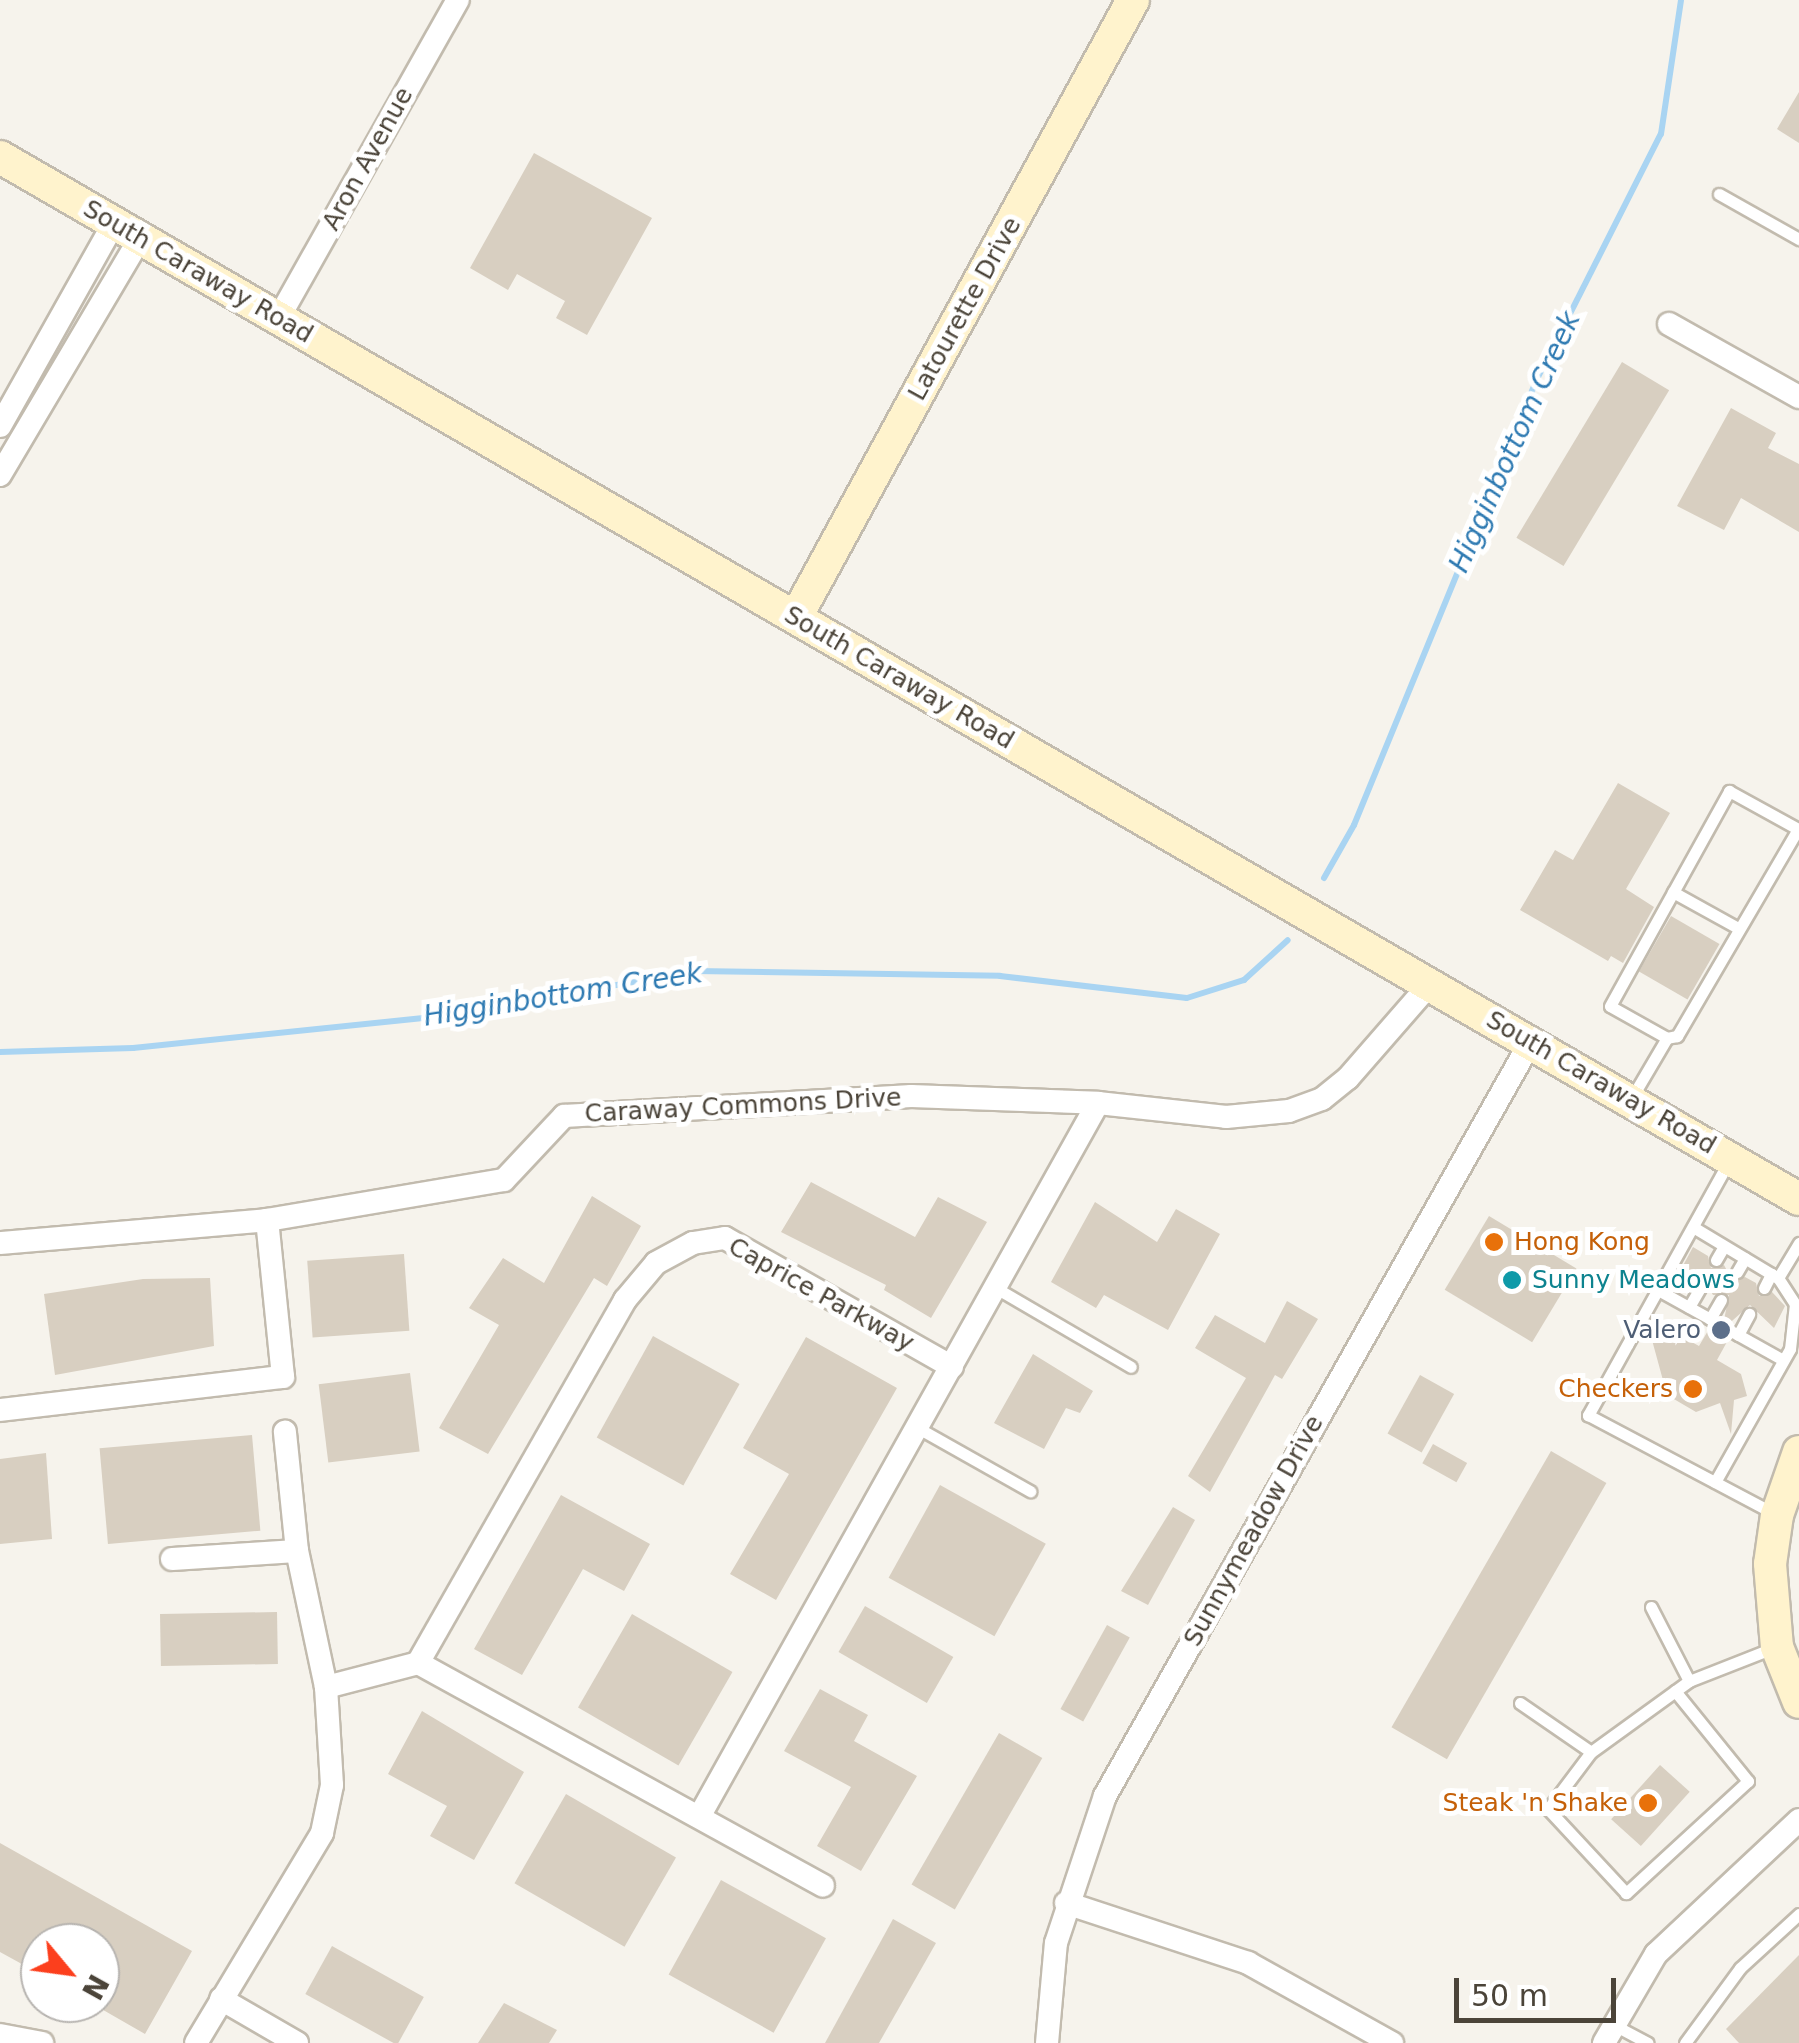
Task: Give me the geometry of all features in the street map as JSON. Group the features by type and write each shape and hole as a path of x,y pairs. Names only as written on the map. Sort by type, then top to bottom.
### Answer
{"street":[{"name":"Aron Avenue","path":"278,319 458,0"},
{"name":"Latourette Drive","path":"796,617 1133,0"},
{"name":"South Caraway Road","path":"0,157 1799,1199"},
{"path":"0,426 127,231"},
{"path":"0,475 127,231"},
{"path":"1669,324 1799,397"},
{"path":"700,1818 1098,1103 1226,1117 1307,1106 1348,1078 1429,985"},
{"name":"Sunnymeadow Drive","path":"1047,2043 1066,1903 1110,1786 1530,1043"},
{"name":"Caraway Commons Drive","path":"0,1243 268,1220 504,1180 564,1116 910,1096 1098,1103"},
{"path":"0,1410 283,1378 268,1220"},
{"name":"Caprice Parkway","path":"418,1664 625,1300 656,1262 693,1244 725,1238 952,1368"},
{"path":"196,2043 322,1833 332,1785 326,1687 297,1551 285,1432"},
{"path":"1799,1452 1777,1515 1770,1564 1777,1646 1799,1702"},
{"path":"172,1559 297,1551"},
{"path":"326,1687 418,1664 823,1886"},
{"path":"1609,2034 1668,1940 1795,1831"},
{"path":"1066,1903 1248,1963 1392,2043"},
{"path":"221,1999 297,2043"},
{"path":"0,2036 42,2043"}],"lane":[{"path":"1719,194 1799,240"},
{"path":"1729,791 1798,829 1738,928 1677,1036 1667,1038 1610,1006 1729,791"},
{"path":"1673,892 1738,928"},
{"path":"1630,1099 1667,1038"},
{"path":"1731,1158 1588,1415 1777,1515"},
{"path":"1693,1228 1774,1276 1795,1304 1791,1355 1715,1482"},
{"path":"1764,1288 1799,1243"},
{"path":"1716,1260 1724,1246"},
{"path":"1737,1272 1746,1258"},
{"path":"996,1288 1132,1367"},
{"path":"1689,1307 1700,1288"},
{"path":"1658,1290 1712,1320 1721,1300"},
{"path":"1750,1314 1735,1333 1791,1355"},
{"path":"918,1428 1030,1490"},
{"path":"1651,1606 1689,1681"},
{"path":"1675,1691 1748,1782 1626,1893 1548,1809 1591,1752 1675,1691 1689,1681 1777,1646"},
{"path":"1520,1703 1591,1752"},
{"path":"1685,2043 1740,1968 1799,1914"},
{"path":"1609,2034 1648,2043"}],"building":[{"path":"1799,92 1799,143 1777,129"},
{"path":"534,153 652,218 587,335 556,318 565,301 517,274 508,290 470,268"},
{"path":"1622,362 1669,390 1564,566 1516,538"},
{"path":"1731,408 1776,433 1768,448 1799,464 1799,532 1741,498 1724,530 1677,506"},
{"path":"1618,783 1670,813 1626,889 1654,907 1623,963 1611,956 1608,961 1520,910 1555,850 1573,860"},
{"path":"1671,916 1719,944 1687,999 1639,971"},
{"path":"811,1182 915,1237 938,1197 987,1222 931,1318 884,1290 886,1285 781,1232"},
{"path":"592,1196 641,1226 607,1286 594,1278 488,1454 439,1428 499,1325 469,1308 503,1258 544,1283"},
{"path":"1095,1202 1157,1242 1176,1209 1220,1234 1168,1330 1104,1295 1096,1308 1051,1282"},
{"name":"Sunny Meadows","path":"1489,1216 1576,1269 1532,1342 1445,1290"},
{"name":"Valero","path":"1693,1247 1708,1256 1711,1268 1724,1265 1732,1280 1745,1277 1756,1283 1759,1296 1772,1292 1785,1306 1774,1328 1750,1305 1724,1328 1728,1340 1717,1360 1741,1374 1747,1396 1734,1400 1731,1434 1720,1403 1696,1412 1667,1395 1652,1340 1677,1334 1699,1346 1709,1329 1723,1325 1729,1295 1713,1295 1704,1280 1692,1283 1678,1275"},
{"path":"404,1254 409,1331 313,1338 307,1261"},
{"path":"210,1278 214,1346 55,1375 44,1294 143,1279"},
{"path":"1287,1301 1318,1319 1282,1379 1275,1375 1210,1492 1188,1476 1246,1378 1195,1348 1215,1315 1265,1343"},
{"path":"653,1336 740,1384 683,1485 597,1437"},
{"path":"806,1337 897,1388 776,1600 730,1574 789,1474 743,1448"},
{"path":"1033,1354 1093,1391 1080,1413 1066,1408 1044,1449 994,1423"},
{"path":"410,1373 420,1451 328,1463 319,1384"},
{"path":"1420,1375 1454,1394 1422,1453 1388,1434"},
{"path":"252,1435 260,1531 108,1544 100,1448"},
{"path":"1433,1444 1467,1463 1456,1482 1422,1463"},
{"path":"1551,1451 1606,1483 1447,1759 1392,1727"},
{"path":"46,1453 52,1539 0,1544 0,1459"},
{"path":"940,1485 1046,1544 994,1636 889,1578"},
{"path":"561,1495 650,1544 624,1591 583,1569 522,1675 474,1649"},
{"path":"1173,1507 1195,1520 1148,1605 1121,1591"},
{"path":"865,1606 953,1657 927,1703 838,1652"},
{"path":"277,1612 278,1664 161,1666 160,1614"},
{"path":"632,1614 732,1672 678,1766 578,1708"},
{"path":"1107,1625 1130,1638 1083,1722 1060,1709"},
{"path":"820,1689 868,1715 854,1741 917,1776 861,1871 817,1846 851,1787 784,1751"},
{"path":"422,1711 524,1772 474,1860 430,1836 447,1806 388,1774"},
{"path":"999,1733 1042,1758 955,1910 912,1885"},
{"name":"Steak 'n Shake","path":"1660,1765 1690,1792 1641,1846 1611,1819"},
{"path":"566,1794 676,1858 624,1947 514,1883"},
{"path":"0,1843 192,1951 145,2034 120,2020 120,1923 20,1923 20,1963 0,1952"},
{"path":"721,1880 826,1938 774,2033 669,1974"},
{"path":"893,1919 936,1943 879,2043 825,2043"},
{"path":"332,1946 424,1997 398,2043 394,2043 305,1994"},
{"path":"1799,1955 1799,2043 1739,2043 1726,2029"},
{"path":"504,2003 557,2030 549,2043 478,2043"}],"waterway":[{"name":"Higginbottom Creek","path":"1324,878 1354,825 1535,383 1661,134 1681,0"},
{"name":"Higginbottom Creek","path":"0,1052 133,1048 435,1017 695,971 1000,976 1187,998 1244,980 1288,940"}],"place":[{"name":"Hong Kong","path":"1494,1242"},
{"name":"Sunny Meadows","path":"1512,1280"},
{"name":"Valero","path":"1721,1330"},
{"name":"Checkers","path":"1693,1389"},
{"name":"Steak 'n Shake","path":"1648,1803"}]}
